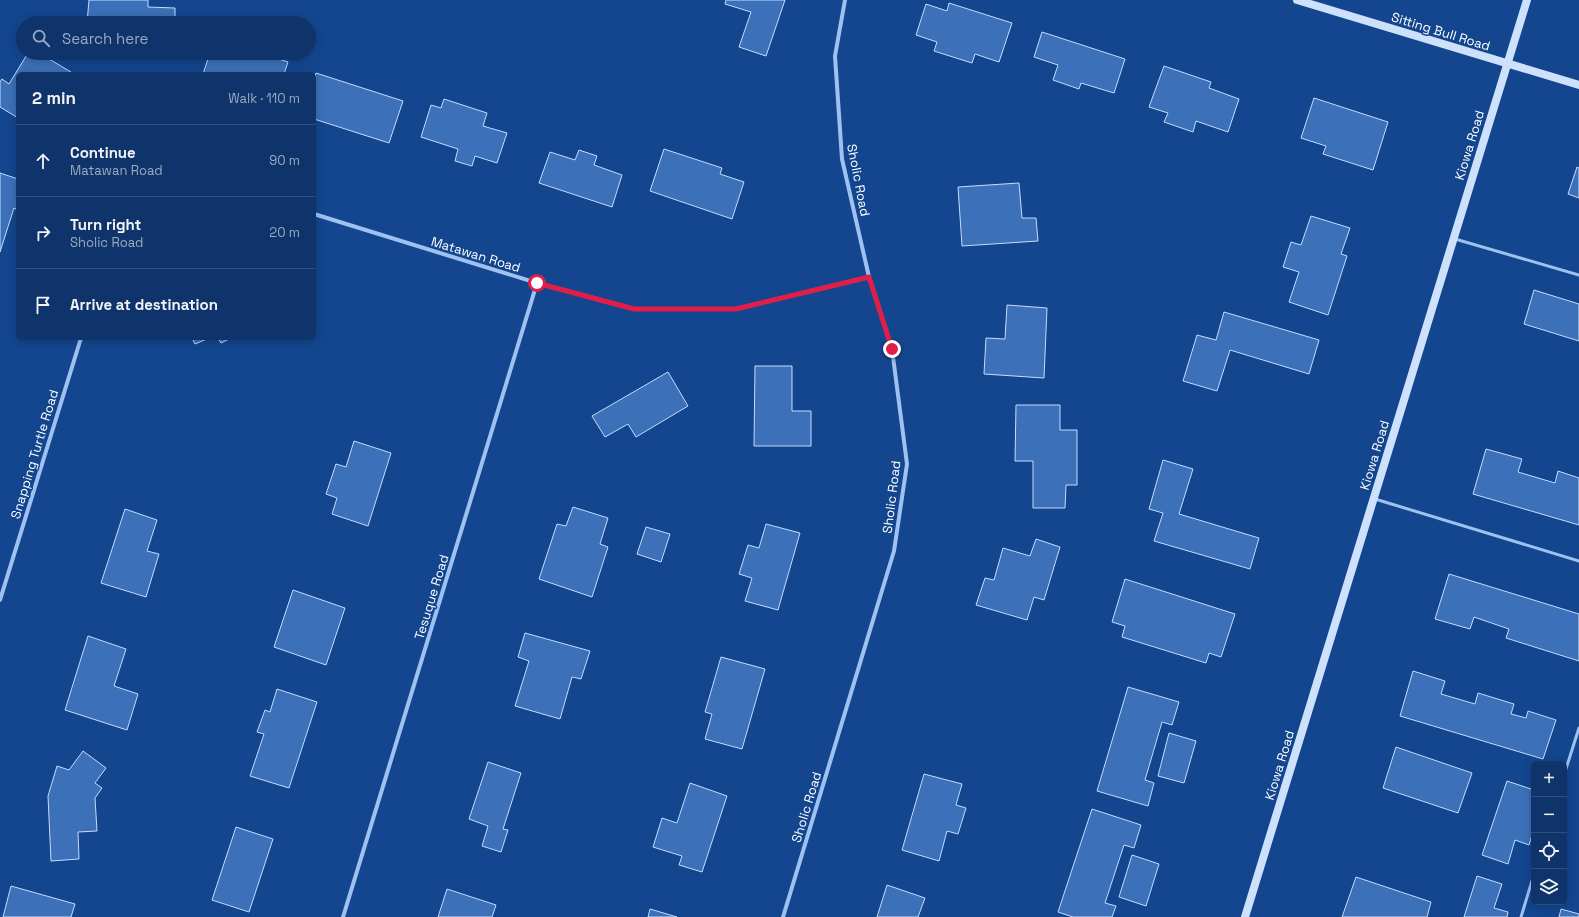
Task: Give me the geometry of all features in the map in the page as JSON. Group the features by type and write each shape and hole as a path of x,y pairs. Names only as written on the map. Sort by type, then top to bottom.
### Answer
{"street":[{"name":"Sholic Road","path":"783,917 894,551 907,464 892,349 869,277 842,159 835,56 845,0"},
{"name":"Sitting Bull Road","path":"1297,0 1579,85"},
{"name":"Kiowa Road","path":"1245,917 1527,0"},
{"name":"Matawan Road","path":"316,215 537,283 634,309 736,309 869,277"},
{"name":"Tesuque Road","path":"343,917 537,283"},
{"name":"Snapping Turtle Road","path":"0,600 80,340"}],"lane":[{"path":"1454,238 1579,275"},
{"path":"1373,499 1579,561"},
{"path":"1567,766 1579,728"},
{"path":"1521,917 1531,884"}],"building":[{"path":"89,0 148,0 148,7 175,8 175,16 88,16"},
{"path":"726,0 785,0 766,56 739,47 751,12 725,4"},
{"path":"949,3 1012,23 999,62 975,54 972,63 934,51 937,42 916,35 926,4 947,11"},
{"path":"1042,32 1125,59 1114,93 1081,83 1079,89 1053,80 1058,65 1034,57"},
{"path":"24,60 51,60 71,72 16,72"},
{"path":"208,60 282,60 288,62 285,72 204,72"},
{"path":"1164,66 1211,82 1209,88 1239,99 1228,132 1196,121 1193,132 1164,122 1168,113 1149,107"},
{"path":"16,73 16,117 0,107 0,82 2,79 9,84"},
{"path":"316,73 403,101 389,143 316,120"},
{"path":"1314,98 1388,122 1373,170 1323,154 1326,146 1301,138"},
{"path":"444,99 487,113 483,126 507,133 497,163 475,156 472,166 455,161 458,149 421,137 431,105 441,108"},
{"path":"664,149 722,168 720,174 744,182 732,219 650,191"},
{"path":"579,150 597,156 594,165 622,175 612,207 539,183 550,152 575,160"},
{"path":"1577,167 1579,168 1579,198 1568,194"},
{"path":"0,173 16,178 16,209 14,208 0,252"},
{"path":"1019,183 1022,218 1036,218 1038,241 962,246 958,187"},
{"path":"1311,216 1350,228 1341,254 1347,256 1328,315 1289,302 1299,272 1283,267 1291,242 1301,245"},
{"path":"1534,290 1579,304 1579,341 1524,324"},
{"path":"1007,305 1047,308 1044,378 984,374 986,338 1005,339"},
{"path":"1224,312 1319,340 1309,374 1230,350 1217,391 1183,381 1197,335 1216,340"},
{"path":"193,340 204,340 195,344"},
{"path":"219,340 227,340 221,343"},
{"path":"755,366 792,366 792,411 811,411 811,446 754,446"},
{"path":"668,372 688,406 636,437 628,424 605,437 592,416"},
{"path":"1016,405 1060,405 1060,430 1077,430 1077,485 1066,485 1065,508 1033,508 1033,461 1015,461"},
{"path":"354,441 391,453 368,526 332,514 337,498 326,494 336,464 346,467"},
{"path":"1486,449 1522,459 1518,472 1555,483 1558,471 1579,478 1579,525 1473,494"},
{"path":"1163,460 1193,469 1179,514 1259,538 1250,569 1154,541 1163,513 1149,509"},
{"path":"573,507 608,518 600,544 608,547 592,597 539,579 557,524 566,526"},
{"path":"125,509 157,520 147,551 159,554 146,597 101,583"},
{"path":"766,524 800,533 778,610 745,601 752,578 739,574 748,545 759,548"},
{"path":"646,527 670,534 661,562 637,554"},
{"path":"1036,539 1060,547 1044,600 1034,597 1027,620 976,605 985,578 994,580 1003,548 1030,556"},
{"path":"1449,574 1579,614 1579,661 1506,638 1509,629 1474,617 1470,629 1435,619"},
{"path":"1125,579 1235,614 1221,657 1209,653 1206,663 1122,637 1125,626 1112,622"},
{"path":"293,590 345,608 326,665 274,647"},
{"path":"525,633 590,651 581,679 572,677 560,719 515,706 529,661 518,657"},
{"path":"88,636 126,649 114,686 138,694 127,730 65,710"},
{"path":"721,657 765,669 742,749 705,739 712,714 705,712"},
{"path":"1413,671 1445,681 1441,694 1475,704 1478,693 1514,704 1511,714 1526,718 1528,711 1556,720 1543,759 1400,716"},
{"path":"1128,687 1179,702 1172,725 1162,722 1145,780 1154,783 1148,806 1097,791"},
{"path":"277,689 317,702 289,788 250,776 264,734 257,732 265,710 270,712"},
{"path":"1169,733 1196,741 1184,783 1158,776"},
{"path":"1396,747 1472,773 1458,813 1383,788"},
{"path":"83,751 106,768 95,783 102,788 95,798 97,831 78,832 79,859 51,861 48,796 57,766 69,770"},
{"path":"488,762 521,773 503,829 508,830 501,852 482,846 488,826 469,819"},
{"path":"924,774 962,784 956,805 966,808 958,834 947,831 939,861 902,850"},
{"path":"1507,781 1531,789 1531,839 1529,845 1515,840 1508,864 1482,855"},
{"path":"690,783 727,796 702,872 679,865 682,856 653,847 662,818 677,823"},
{"path":"1092,809 1141,825 1134,848 1124,845 1105,903 1116,906 1112,917 1073,917 1058,912"},
{"path":"236,827 273,839 249,912 212,900"},
{"path":"1132,855 1159,864 1146,906 1119,897"},
{"path":"1477,876 1502,884 1494,908 1508,912 1507,917 1464,917"},
{"path":"1356,877 1431,902 1427,917 1342,917"},
{"path":"887,885 925,898 918,917 877,917"},
{"path":"11,886 75,904 71,917 3,917"},
{"path":"447,889 496,905 492,917 438,917"},
{"path":"650,909 677,917 648,917"},
{"path":"1561,909 1579,914 1579,917 1559,917"}],"route":[{"path":"537,283 634,309 736,309 869,277 892,349"}]}
